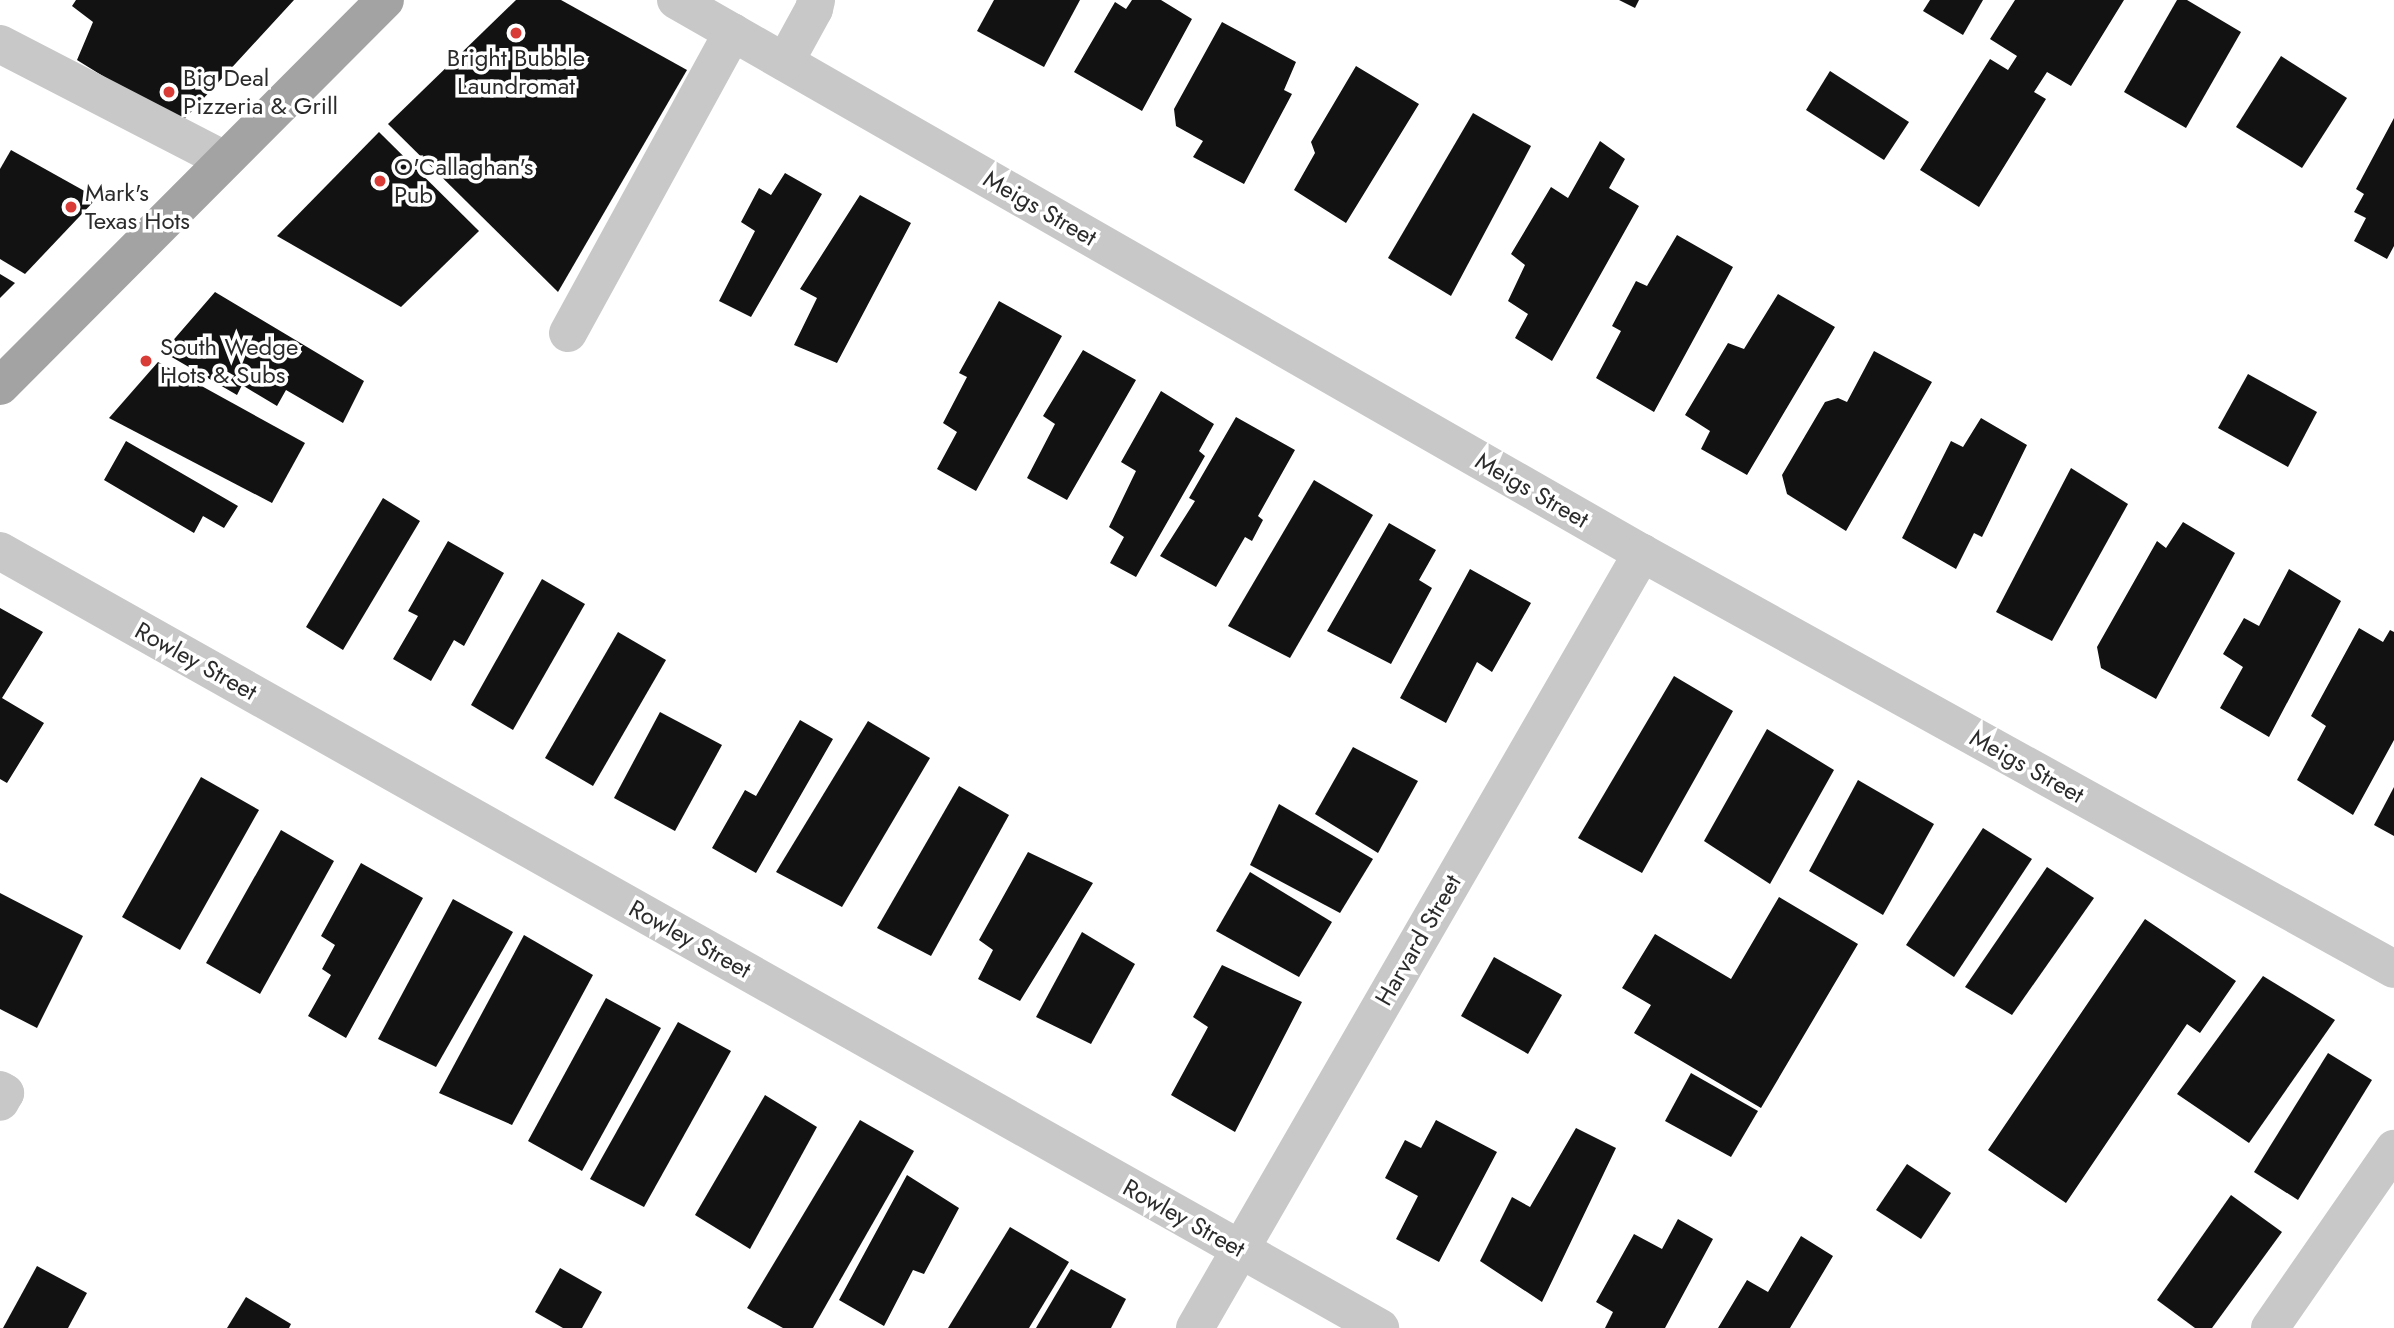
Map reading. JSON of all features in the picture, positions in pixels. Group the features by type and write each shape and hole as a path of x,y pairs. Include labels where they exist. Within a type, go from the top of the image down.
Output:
{"main road":[{"path":"0,386 385,0"}],"street":[{"name":"Meigs Street","path":"676,0 1642,552 2394,969"},
{"path":"785,62 814,9 816,0"},
{"path":"568,333 733,32"},
{"path":"0,44 225,160"},
{"name":"Rowley Street","path":"0,551 1380,1328"},
{"name":"Harvard Street","path":"1195,1328 1642,552"},
{"path":"0,1090 5,1093 0,1102"},
{"path":"2270,1328 2394,1150"}],"building":[{"name":"Big Deal Pizzeria & Grill","path":"76,0 294,0 180,124 77,60 93,22 72,6"},
{"path":"516,0 561,0 687,70 558,292 388,124"},
{"path":"994,0 1080,0 1044,67 977,31"},
{"path":"1132,0 1161,0 1192,19 1142,111 1074,72 1115,2 1126,9"},
{"path":"1619,0 1639,0 1635,8"},
{"path":"1930,0 1983,0 1963,35 1923,11"},
{"path":"2015,0 2124,0 2071,86 2047,72 2034,92 2046,99 1979,207 1920,170 1990,59 2008,70 2017,56 1990,39"},
{"path":"2177,0 2187,0 2241,32 2186,128 2124,92"},
{"path":"1222,22 1296,62 1284,90 1292,94 1244,184 1193,157 1203,141 1176,126 1174,109"},
{"path":"2281,56 2347,98 2302,168 2236,127"},
{"path":"1356,66 1419,104 1346,223 1294,190 1315,153 1311,142"},
{"path":"1830,71 1909,122 1884,160 1806,110"},
{"path":"1473,113 1531,146 1451,296 1388,258"},
{"path":"2394,118 2394,246 2387,259 2354,241 2366,218 2354,212 2364,194 2356,189"},
{"name":"O'Callaghan's Pub","path":"379,132 479,231 401,307 277,236"},
{"path":"1600,141 1625,159 1609,188 1639,206 1552,361 1515,338 1528,314 1508,301 1525,265 1511,254 1551,187 1568,198"},
{"path":"11,150 97,198 25,274 0,259 0,169"},
{"path":"785,173 822,194 751,317 719,301 755,231 741,222 759,188 771,195"},
{"path":"860,195 911,223 837,363 794,345 817,298 800,289"},
{"path":"1677,235 1733,267 1654,412 1596,378 1621,331 1612,326 1636,281 1647,286"},
{"path":"0,274 15,283 0,298"},
{"path":"215,292 364,381 343,423 286,390 277,406 242,385 237,395 163,352"},
{"path":"1778,294 1835,327 1747,475 1701,449 1710,431 1685,415 1728,343 1744,349"},
{"path":"999,301 1062,336 976,491 937,469 957,432 943,423 967,377 959,373"},
{"path":"1083,350 1136,380 1067,500 1027,478 1055,424 1043,416"},
{"path":"1874,351 1932,382 1846,531 1787,494 1782,475 1825,402 1838,398 1847,402"},
{"path":"158,362 305,443 272,503 109,418"},
{"path":"2248,374 2317,412 2288,467 2218,428"},
{"path":"1161,391 1214,424 1199,451 1205,456 1136,577 1110,563 1124,537 1109,527 1136,471 1121,462"},
{"path":"1236,417 1295,450 1258,516 1263,520 1252,541 1245,537 1216,587 1160,556 1195,501 1189,498"},
{"path":"1981,418 2027,445 1982,537 1974,533 1956,569 1902,538 1951,441 1963,447"},
{"path":"126,441 238,506 224,528 203,516 194,533 104,480"},
{"path":"2071,468 2128,504 2052,641 1996,612"},
{"path":"1314,480 1373,515 1290,658 1228,626"},
{"path":"383,498 420,521 343,650 306,627"},
{"path":"2183,522 2235,553 2156,699 2101,668 2097,647 2157,541 2166,548"},
{"path":"1389,523 1436,550 1419,580 1432,588 1391,664 1327,631"},
{"path":"448,541 504,573 464,646 454,640 431,681 393,659 418,616 408,611"},
{"path":"1470,569 1531,603 1492,672 1477,662 1446,723 1400,698"},
{"path":"2289,569 2341,601 2269,737 2220,708 2243,667 2223,654 2244,618 2259,626"},
{"path":"542,579 585,604 513,730 471,705"},
{"path":"0,608 43,632 2,698 44,723 7,783 0,779"},
{"path":"2359,628 2383,642 2390,630 2394,632 2394,740 2353,815 2297,780 2326,726 2311,716"},
{"path":"618,632 666,660 593,786 545,758"},
{"path":"1674,676 1733,711 1642,873 1578,838"},
{"path":"660,712 722,745 675,831 614,798"},
{"path":"800,720 833,739 756,873 712,848 745,790 756,796"},
{"path":"868,721 930,758 842,907 776,872"},
{"path":"1767,729 1834,770 1770,884 1704,841"},
{"path":"1353,747 1418,781 1378,853 1315,814"},
{"path":"201,777 259,810 180,950 122,917"},
{"path":"1858,780 1934,824 1883,915 1809,871"},
{"path":"959,786 1009,815 931,956 877,928"},
{"path":"2394,787 2394,836 2374,825"},
{"path":"1279,804 1373,859 1340,913 1250,865"},
{"path":"1983,828 2032,859 1954,977 1906,945"},
{"path":"281,830 334,861 260,994 206,963"},
{"path":"1028,852 1093,883 1020,1001 978,979 993,950 979,940"},
{"path":"361,863 423,898 346,1038 308,1016 331,975 322,969 335,945 321,936"},
{"path":"2047,867 2094,898 2012,1015 1965,987"},
{"path":"1250,872 1332,922 1299,977 1216,931"},
{"path":"0,893 83,936 37,1028 0,1009"},
{"path":"1779,897 1858,944 1761,1108 1634,1033 1651,1005 1622,988 1655,934 1731,979"},
{"path":"453,899 513,932 436,1067 378,1039"},
{"path":"2145,919 2236,981 2200,1033 2187,1024 2066,1203 1988,1150"},
{"path":"1082,932 1135,964 1091,1044 1036,1017"},
{"path":"524,935 593,975 512,1125 439,1093"},
{"path":"1494,957 1562,995 1528,1054 1461,1016"},
{"path":"1222,965 1302,1002 1235,1132 1171,1095 1208,1027 1193,1017"},
{"path":"2263,976 2335,1020 2249,1143 2177,1094"},
{"path":"606,998 661,1028 582,1171 528,1141"},
{"path":"678,1022 731,1051 644,1207 590,1179"},
{"path":"2328,1053 2372,1080 2298,1200 2254,1172"},
{"path":"1691,1073 1758,1111 1731,1157 1665,1121"},
{"path":"765,1095 817,1127 750,1249 695,1215"},
{"path":"860,1120 914,1151 813,1328 783,1328 747,1308"},
{"path":"1436,1120 1497,1152 1439,1262 1396,1239 1418,1196 1385,1178 1405,1140 1421,1148"},
{"path":"1576,1128 1616,1148 1542,1302 1480,1261 1512,1197 1530,1207"},
{"path":"1907,1164 1951,1193 1921,1239 1876,1210"},
{"path":"907,1175 959,1208 924,1274 913,1270 884,1326 839,1300"},
{"path":"2231,1195 2282,1232 2212,1328 2195,1328 2157,1300"},
{"path":"1678,1219 1713,1239 1665,1328 1605,1328 1613,1312 1596,1302 1634,1234 1662,1249"},
{"path":"1010,1227 1069,1262 1029,1328 948,1328"},
{"path":"1801,1236 1833,1256 1790,1328 1718,1328 1747,1280 1768,1292"},
{"path":"37,1266 87,1293 68,1328 3,1328"},
{"path":"560,1268 602,1292 582,1328 563,1328 535,1312"},
{"path":"1071,1269 1126,1299 1111,1328 1036,1328"},
{"path":"246,1297 291,1324 289,1328 227,1328"}],"place":[{"name":"Bright Bubble Laundromat","path":"516,33"},
{"name":"Big Deal Pizzeria & Grill","path":"169,92"},
{"name":"O'Callaghan's Pub","path":"380,181"},
{"name":"Mark's Texas Hots","path":"71,207"},
{"name":"South Wedge Hots & Subs","path":"146,361"}]}
